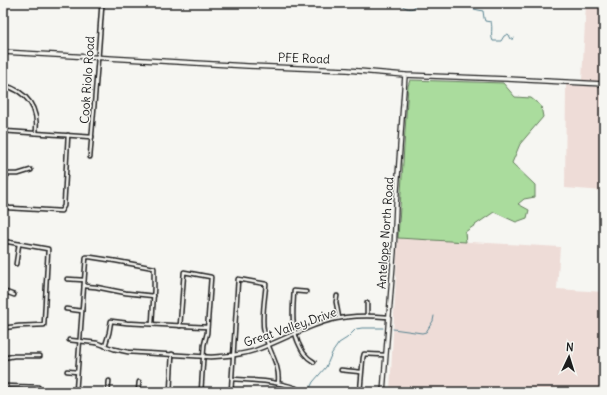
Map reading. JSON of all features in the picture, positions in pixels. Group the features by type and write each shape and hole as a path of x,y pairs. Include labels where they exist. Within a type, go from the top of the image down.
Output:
{"main road":[{"name":"PFE Road","path":"3,52 347,70 405,75 604,84"},
{"name":"Antelope North Road","path":"383,392 394,251 405,75"}],"street":[{"name":"Cook Riolo Road","path":"90,157 102,3"},
{"path":"3,86 18,91 32,105 36,115 36,133"},
{"path":"3,131 92,137"},
{"path":"31,170 18,174 4,174 3,203 9,208 61,211 64,206 68,135"},
{"path":"3,242 48,249 44,325 3,328"},
{"path":"16,264 20,244"},
{"path":"76,392 86,257 116,260 154,268 152,324"},
{"path":"180,326 184,272 211,276 201,392"},
{"path":"67,278 84,280"},
{"path":"231,392 238,279 266,284 263,326 268,345 278,370 278,383"},
{"path":"84,286 154,296"},
{"path":"3,291 14,296"},
{"path":"306,292 294,292 292,318 294,334 304,354 314,362"},
{"path":"337,296 336,302 339,318"},
{"path":"367,303 367,315"},
{"path":"66,309 82,310"},
{"name":"Great Valley Drive","path":"69,340 97,343 128,352 204,356 233,355 248,352 319,324 339,318 367,315 388,317"},
{"path":"105,346 110,333 112,321 207,327"},
{"path":"170,392 172,354"},
{"path":"360,392 364,354 385,355"},
{"path":"3,358 14,356 40,356"},
{"path":"341,370 361,372"},
{"path":"67,371 77,372"},
{"path":"232,379 278,383 296,388"},
{"path":"108,392 109,381"},
{"path":"138,392 139,382"},
{"path":"3,386 38,387"}],"shaded area":[{"path":"586,3 604,3 604,82 582,81"},
{"path":"566,85 604,87 604,191 565,188"},
{"path":"398,238 560,247 557,289 604,292 604,392 390,392"}],"green space":[{"path":"410,80 503,83 515,97 531,98 541,106 543,117 520,144 512,163 535,185 535,197 524,199 518,204 529,210 527,218 516,222 494,212 465,232 466,242 398,238 408,86"}],"waterway":[{"path":"399,3 409,9 415,7 412,3"},
{"path":"471,3 474,9 483,11 485,21 491,22 493,41 501,41 504,36 508,34 511,39 514,38"},
{"path":"393,329 422,333 426,332 433,321 434,316"},
{"path":"308,392 313,382 326,367 332,353 339,343 347,338 356,329 383,328"}]}
